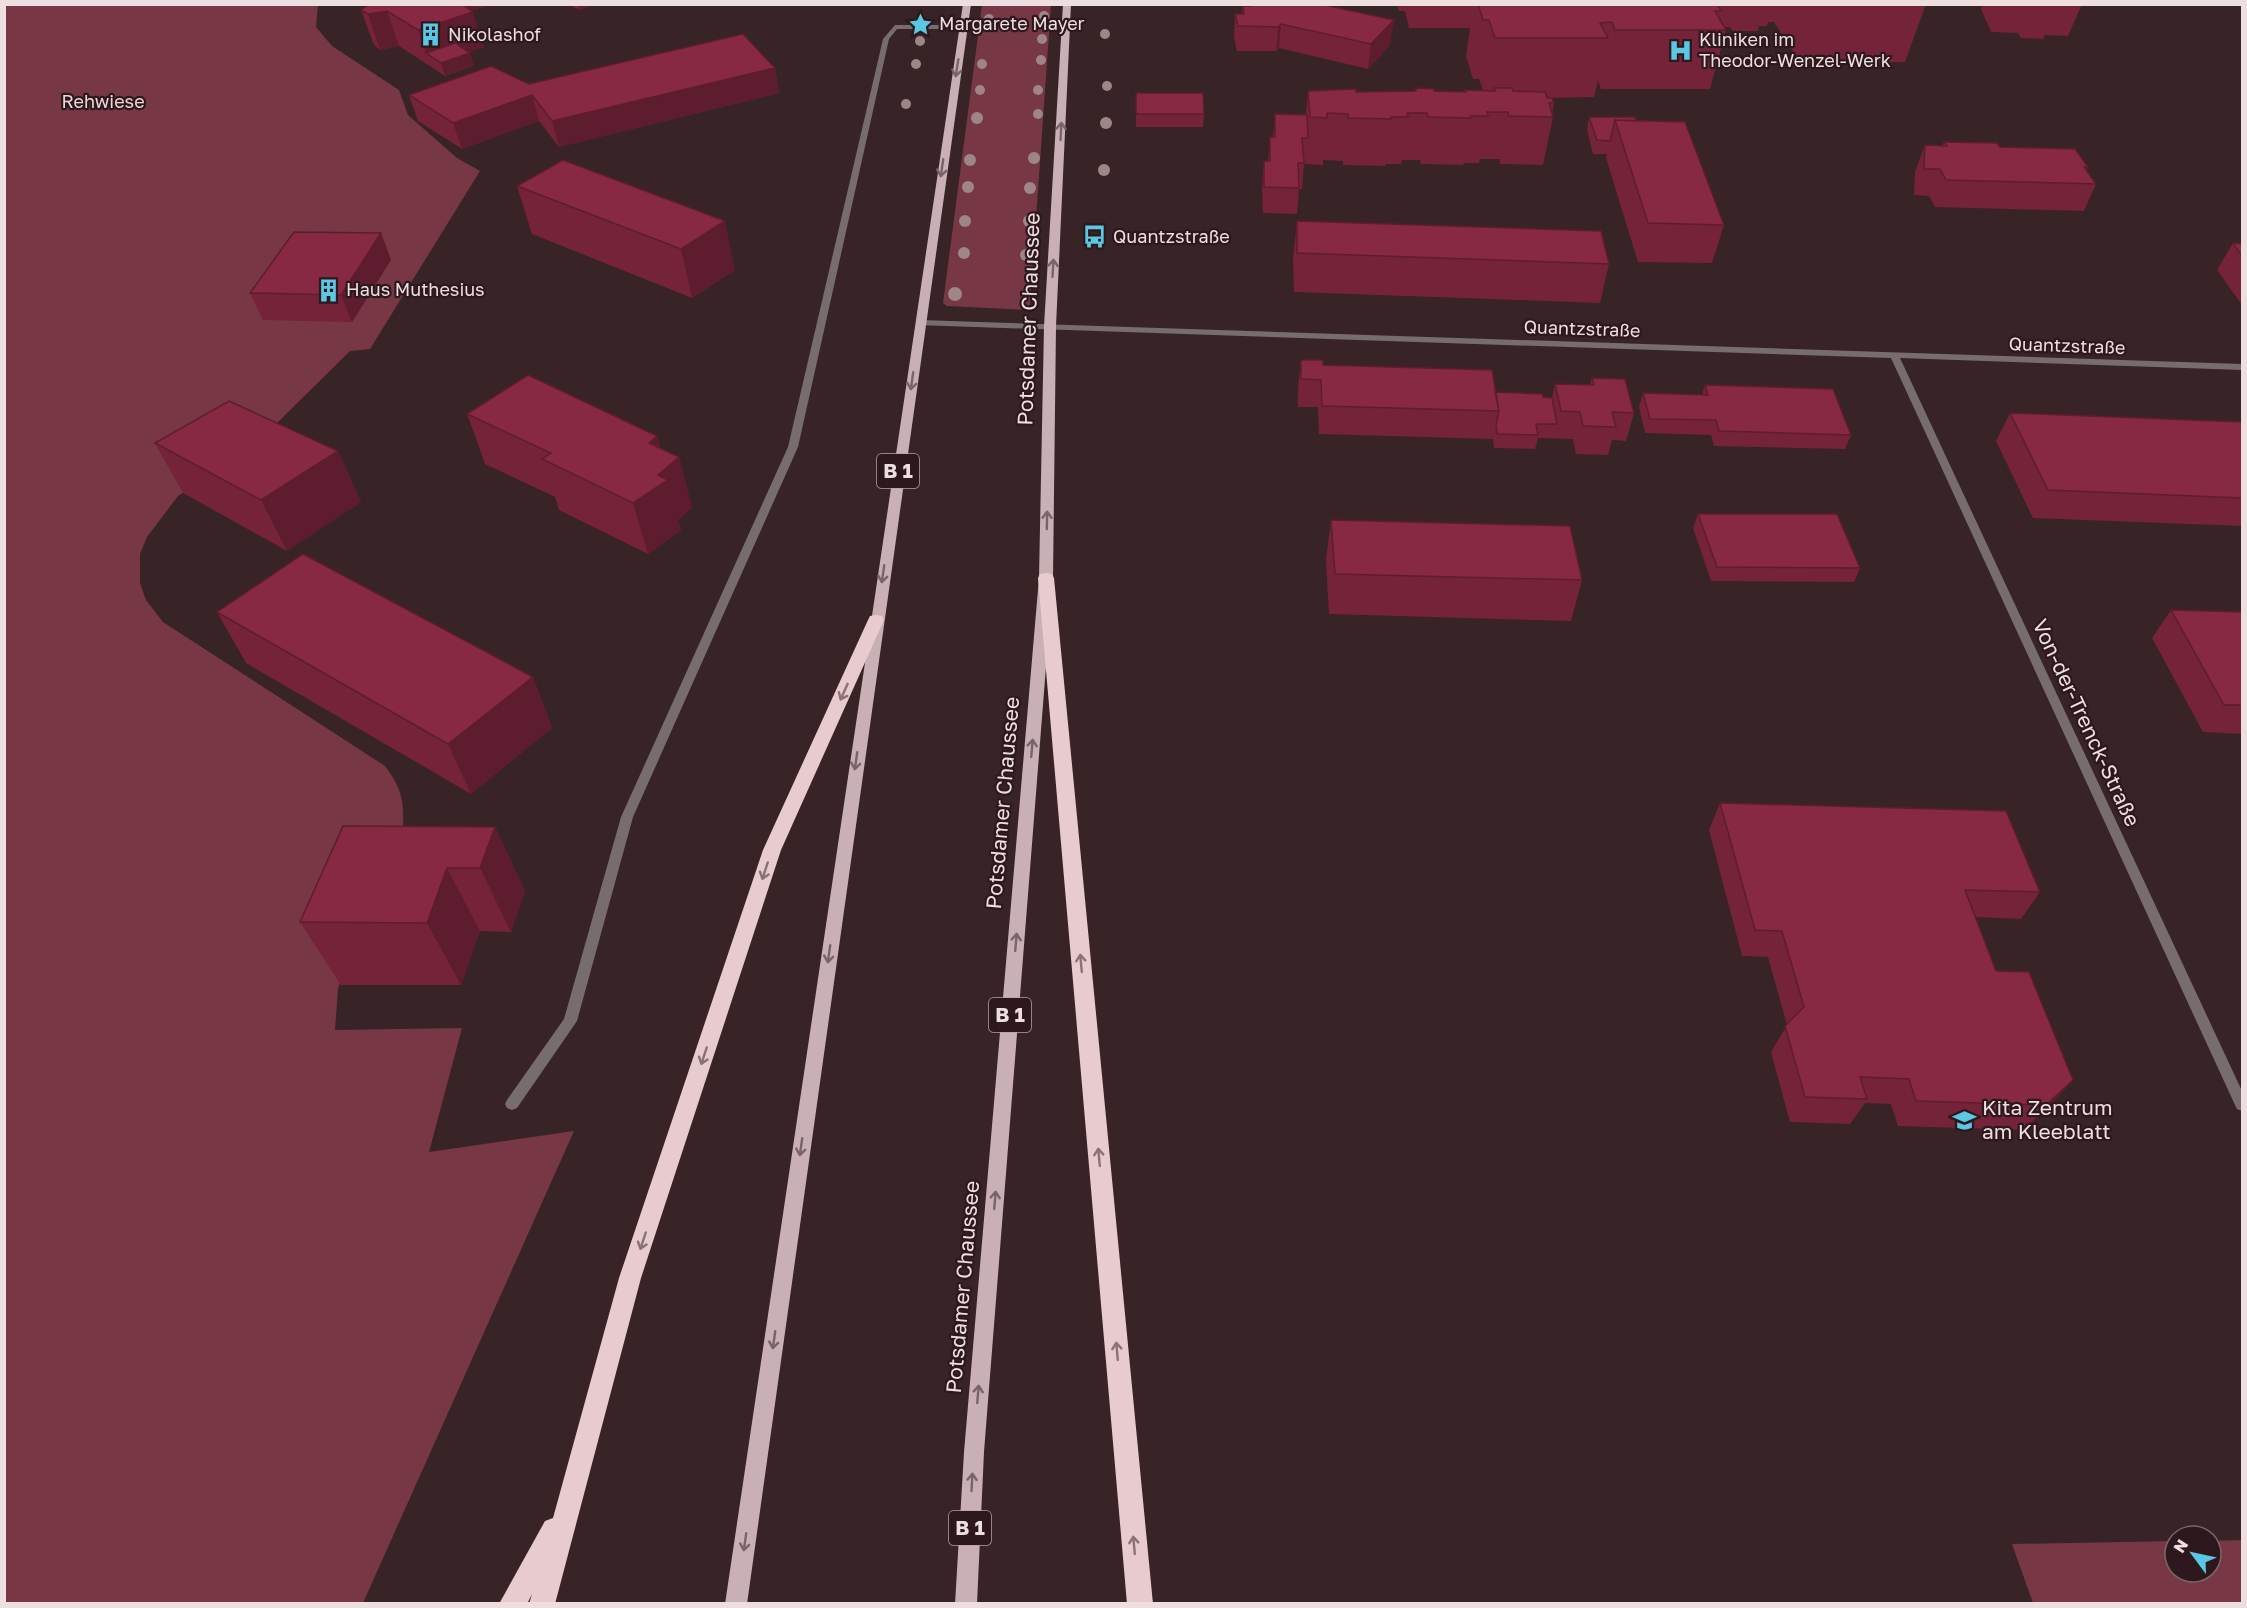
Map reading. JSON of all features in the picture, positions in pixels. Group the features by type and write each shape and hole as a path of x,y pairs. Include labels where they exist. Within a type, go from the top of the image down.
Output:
{"highway":[{"path":"1046,578 1140,1604"},
{"path":"542,1604 630,1278 772,850 876,620"},
{"path":"512,1604 567,1508"}],"main road":[{"name":"B 1","path":"736,1604 876,620 967,4"},
{"name":"Potsdamer Chaussee","path":"966,1604 974,1452 1046,578 1050,326 1067,4"}],"street":[{"path":"512,1104 570,1022 627,818 793,447 886,39 895,27 964,27"},
{"name":"Quantzstraße","path":"920,323 2242,368"},
{"name":"Von-der-Trenck-Straße","path":"1895,357 2242,1105"}],"green space":[{"name":"Rehwiese","path":"5,5 318,5 316,27 332,46 399,90 408,115 457,158 480,171 370,349 350,351 272,428 254,450 178,496 147,537 140,554 140,583 146,600 163,622 385,766 398,788 403,810 403,828 338,988 335,1030 462,1028 429,1152 574,1131 363,1603 5,1604"},
{"path":"982,5 1051,5 1030,305 1026,310 947,306 943,303"},
{"path":"2242,1540 2242,1604 2033,1603 2012,1544 2163,1541 2163,1584 2223,1584 2223,1541"}],"building":[{"path":"370,4 461,4 473,12 418,30 387,11 368,14 361,10"},
{"path":"1251,4 1320,4 1394,20 1371,44 1281,24 1278,27 1238,26 1235,14 1244,14 1243,6 1251,6"},
{"path":"1478,4 1717,4 1721,11 1715,11 1726,30 1615,30 1612,22 1600,23 1608,38 1495,38 1489,20 1483,20"},
{"path":"743,34 775,68 552,121 532,95 453,123 409,95 491,66 529,84"},
{"path":"455,43 470,53 441,63 426,53"},
{"path":"1416,88 1466,92 1465,90 1495,91 1494,88 1512,88 1513,91 1545,92 1547,98 1552,98 1554,103 1549,103 1553,117 1509,116 1508,112 1487,112 1488,116 1471,116 1471,118 1428,117 1427,113 1407,113 1408,117 1391,117 1391,119 1348,118 1348,114 1327,113 1327,118 1310,117 1308,91 1356,89 1356,92 1416,91"},
{"path":"1136,93 1203,93 1204,114 1136,114"},
{"path":"1275,114 1307,115 1308,138 1302,138 1304,163 1298,163 1299,188 1264,187 1264,161 1270,161 1270,137 1275,137"},
{"path":"1589,117 1635,117 1636,121 1615,120 1610,141 1597,140"},
{"path":"1615,120 1685,122 1724,225 1648,223"},
{"path":"1944,142 1997,143 2000,147 2075,149 2088,167 2084,167 2096,184 1946,180 1940,169 1924,169 1925,145 1947,146"},
{"path":"563,160 725,221 681,249 517,186"},
{"path":"1297,221 1601,231 1609,264 1297,253"},
{"path":"294,232 381,233 341,295 250,293"},
{"path":"2233,243 2242,244 2242,256"},
{"path":"1301,360 1323,360 1323,365 1492,370 1499,411 1322,406 1321,380 1301,379"},
{"path":"528,375 657,436 649,443 679,457 658,475 668,480 633,503 542,459 551,453 467,414"},
{"path":"1592,378 1625,379 1634,413 1612,412 1616,427 1583,426 1580,412 1561,411 1555,384 1594,385"},
{"path":"1705,385 1833,389 1851,435 1719,431 1716,420 1650,419 1643,393 1708,395"},
{"path":"1495,392 1542,394 1543,397 1552,398 1557,424 1536,424 1538,435 1497,434 1499,411"},
{"path":"229,401 338,451 261,500 155,443"},
{"path":"2010,413 2242,422 2242,498 2048,490"},
{"path":"1698,514 1837,514 1860,568 1717,567"},
{"path":"1331,520 1570,526 1582,580 1335,574"},
{"path":"303,554 533,677 448,744 217,612"},
{"path":"2171,610 2242,612 2242,705 2224,705"},
{"path":"1720,803 2006,811 2040,892 1965,890 1996,971 2029,972 2073,1080 2046,1105 1916,1101 1909,1079 1860,1077 1867,1099 1805,1097 1785,1026 1804,1007 1782,931 1755,930"},
{"path":"343,826 495,827 480,868 447,868 427,923 300,922"}],"place":[{"name":"Margarete Mayer","path":"921,24"},
{"name":"Nikolashof","path":"430,35"},
{"name":"Kliniken im Theodor-Wenzel-Werk","path":"1681,50"},
{"name":"Quantzstraße","path":"1095,237"},
{"name":"Haus Muthesius","path":"328,290"},
{"name":"Kita Zentrum am Kleeblatt","path":"1964,1120"}]}
